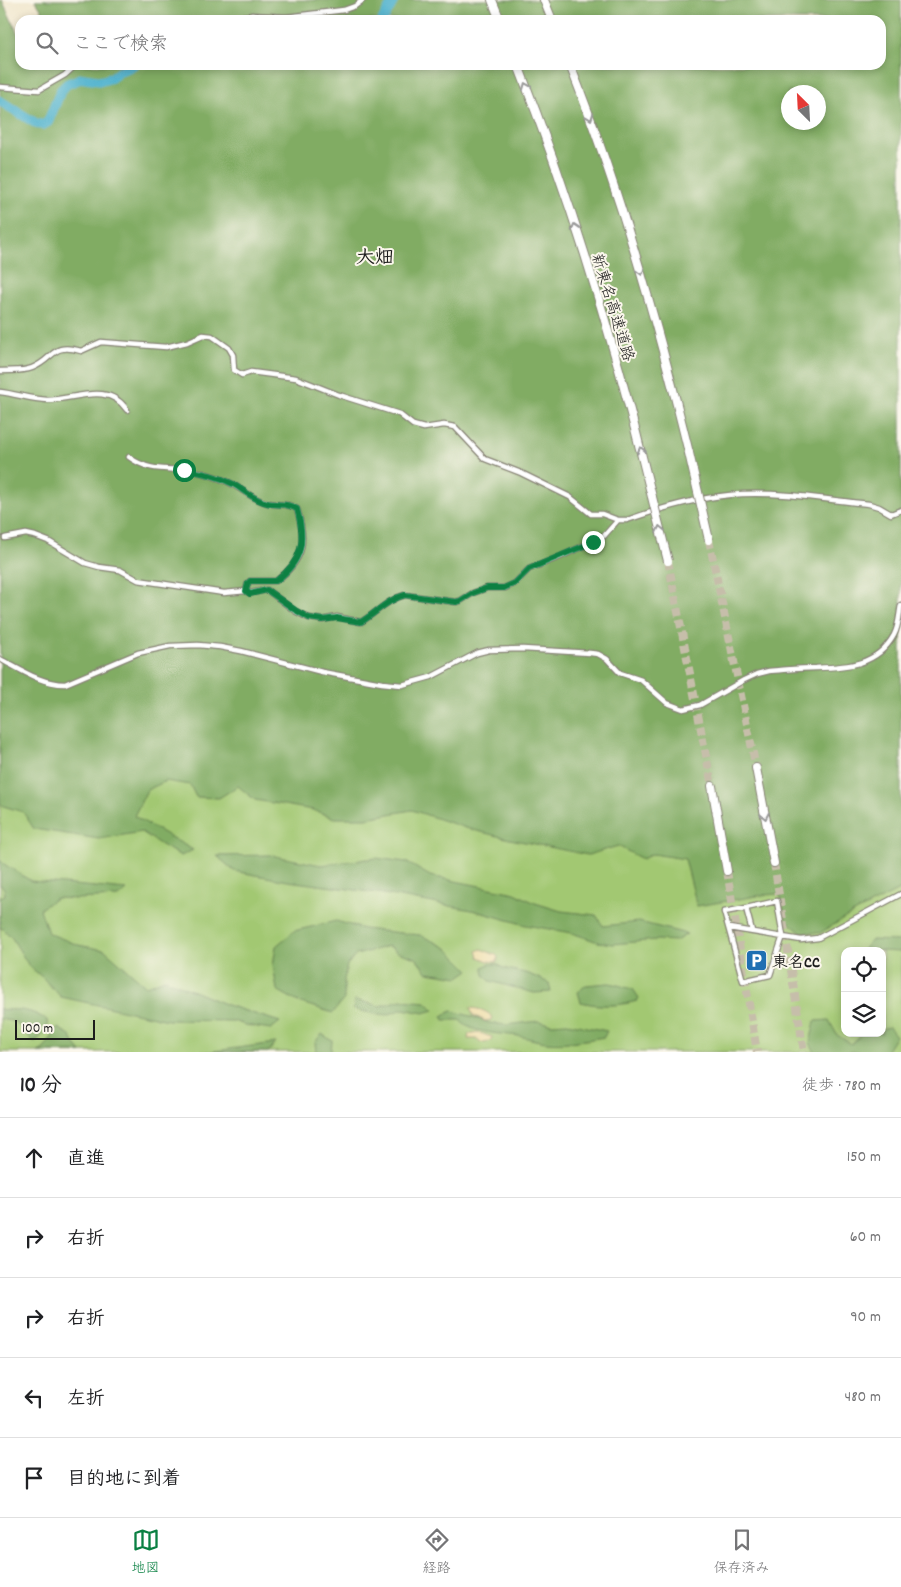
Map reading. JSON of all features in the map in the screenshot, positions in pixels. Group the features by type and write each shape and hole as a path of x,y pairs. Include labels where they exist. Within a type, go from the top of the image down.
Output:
{"highway":[{"path":"492,0 498,15"},
{"path":"544,0 550,15"},
{"name":"新東名高速道路","path":"520,70 591,275 625,390 668,561"},
{"path":"572,70 591,118 656,323 709,540"},
{"path":"756,768 774,863"},
{"path":"712,786 727,871"}],"street":[{"path":"303,15 344,10 355,6 363,0"},
{"path":"0,87 40,90 70,70"},
{"path":"0,371 30,369 60,348 70,348 81,352 101,342 166,347 182,344 203,335 212,336 229,348 233,355 234,370 242,375 251,372 296,378 339,395 393,411 413,425 424,428 444,425 455,427 485,459 521,473 570,497 591,514 602,514 618,520 626,520 682,502 743,494 783,495 869,504 880,507 891,514 901,510"},
{"path":"0,392 49,400 90,394 103,395 120,401 127,410"},
{"path":"129,457 138,464 148,467 197,472 212,476 235,486 256,499 269,504 286,503 297,509 302,540 298,559 291,569 276,581 250,581 246,591"},
{"path":"5,538 26,534 35,536 48,541 85,563 120,570 138,580 224,593 246,591 250,594 267,590 309,618 322,620 337,618 361,622 398,597 405,595 456,602 487,588 504,588 515,583 529,569 560,557 604,536 618,520"},
{"path":"0,659 36,678 55,684 65,684 138,653 170,646 198,645 241,650 322,672 402,685 431,677 472,655 489,650 523,649 590,652 607,659 620,672 641,680 667,703 683,709 700,705 757,674 769,671 843,667 868,660 881,651 893,638 899,620 901,605"},
{"path":"729,928 801,940 818,938 901,894"},
{"path":"777,901 783,936 770,974 743,981 724,912 777,901"},
{"path":"746,908 752,931"}],"green space":[{"path":"0,0 2,0 15,27 15,70 886,70 886,15 45,15 35,0 901,0 901,889 820,933 800,932 786,920 780,894 697,906 685,859 653,854 642,859 618,846 588,855 469,829 412,810 366,818 334,818 313,810 255,800 238,786 219,798 196,797 190,785 166,781 147,790 134,816 193,850 181,856 142,832 99,839 34,829 23,812 0,805"},
{"path":"0,746 901,875 901,1052 0,1052"},
{"path":"270,855 321,865 376,858 406,862 430,876 515,893 535,903 561,911 596,915 603,926 639,922 687,934 676,941 656,940 613,944 598,942 572,933 526,925 472,910 378,893 288,881 234,871 217,856"},
{"path":"0,860 31,881 127,890 119,897 56,898 40,909 48,933 78,945 105,950 146,986 165,979 227,1005 280,1022 271,1029 233,1021 168,1020 61,997 29,966 12,938 2,928 0,929 0,897 5,895 4,888 0,885"},
{"path":"336,921 364,929 420,935 447,948 469,970 459,977 427,972 416,958 397,952 389,946 356,955 347,965 344,980 344,999 333,1013 298,1002 277,990 273,965 276,946 294,931"},
{"path":"871,940 901,941 901,952 886,951 886,947 865,947"},
{"path":"489,964 497,964 503,968 529,974 549,983 551,992 534,993 490,981 484,975 483,967"},
{"path":"609,983 633,989 639,998 637,1001 616,1005 596,1005 581,1002 578,992 586,985"},
{"path":"355,1000 380,1006 401,1000 426,1002 434,1010 424,1013 403,1009 387,1015 371,1013 353,1009"},
{"path":"0,1008 36,1014 47,1020 48,1030 36,1041 32,1041 16,1022 0,1019"},
{"path":"452,1011 489,1023 507,1025 538,1021 552,1024 567,1023 607,1031 604,1037 568,1042 546,1042 470,1028 460,1020 444,1020 442,1016"},
{"path":"829,1020 837,1035 851,1044 859,1037 886,1037 886,1028 889,1027 896,1036 886,1052 815,1052 810,1043 815,1021"},
{"path":"58,1028 70,1035 81,1052 38,1052 44,1049"},
{"path":"322,1034 332,1041 331,1052 316,1052 315,1042"},
{"path":"276,1043 268,1052 206,1052"}],"sand":[{"path":"481,949 496,955 498,957 497,962 479,957 477,951"},
{"path":"470,1008 488,1013 492,1017 491,1020 485,1021 473,1015"},
{"path":"477,1032 492,1037 492,1040 484,1043 477,1039 468,1039 469,1034"}],"waterway":[{"path":"386,15 394,0"},
{"path":"0,101 37,124 43,125 48,122 61,90 67,84 82,78 101,81 111,78 123,70"}],"tunnel":[{"path":"709,540 756,768"},
{"path":"668,561 712,786"},
{"path":"774,863 804,1052"},
{"path":"727,871 757,1052"}],"place":[{"name":"東名CC","path":"756,961"}],"district":[{"name":"大畑","path":"375,256"}],"route":[{"path":"184,470 226,481 245,494 269,504 286,503 297,509 300,518 302,540 298,559 291,569 276,581 250,581 246,591 250,594 267,590 282,602 309,618 322,620 337,618 361,622 398,597 405,595 460,601 473,593 487,588 504,588 515,583 529,569 593,542"}]}
